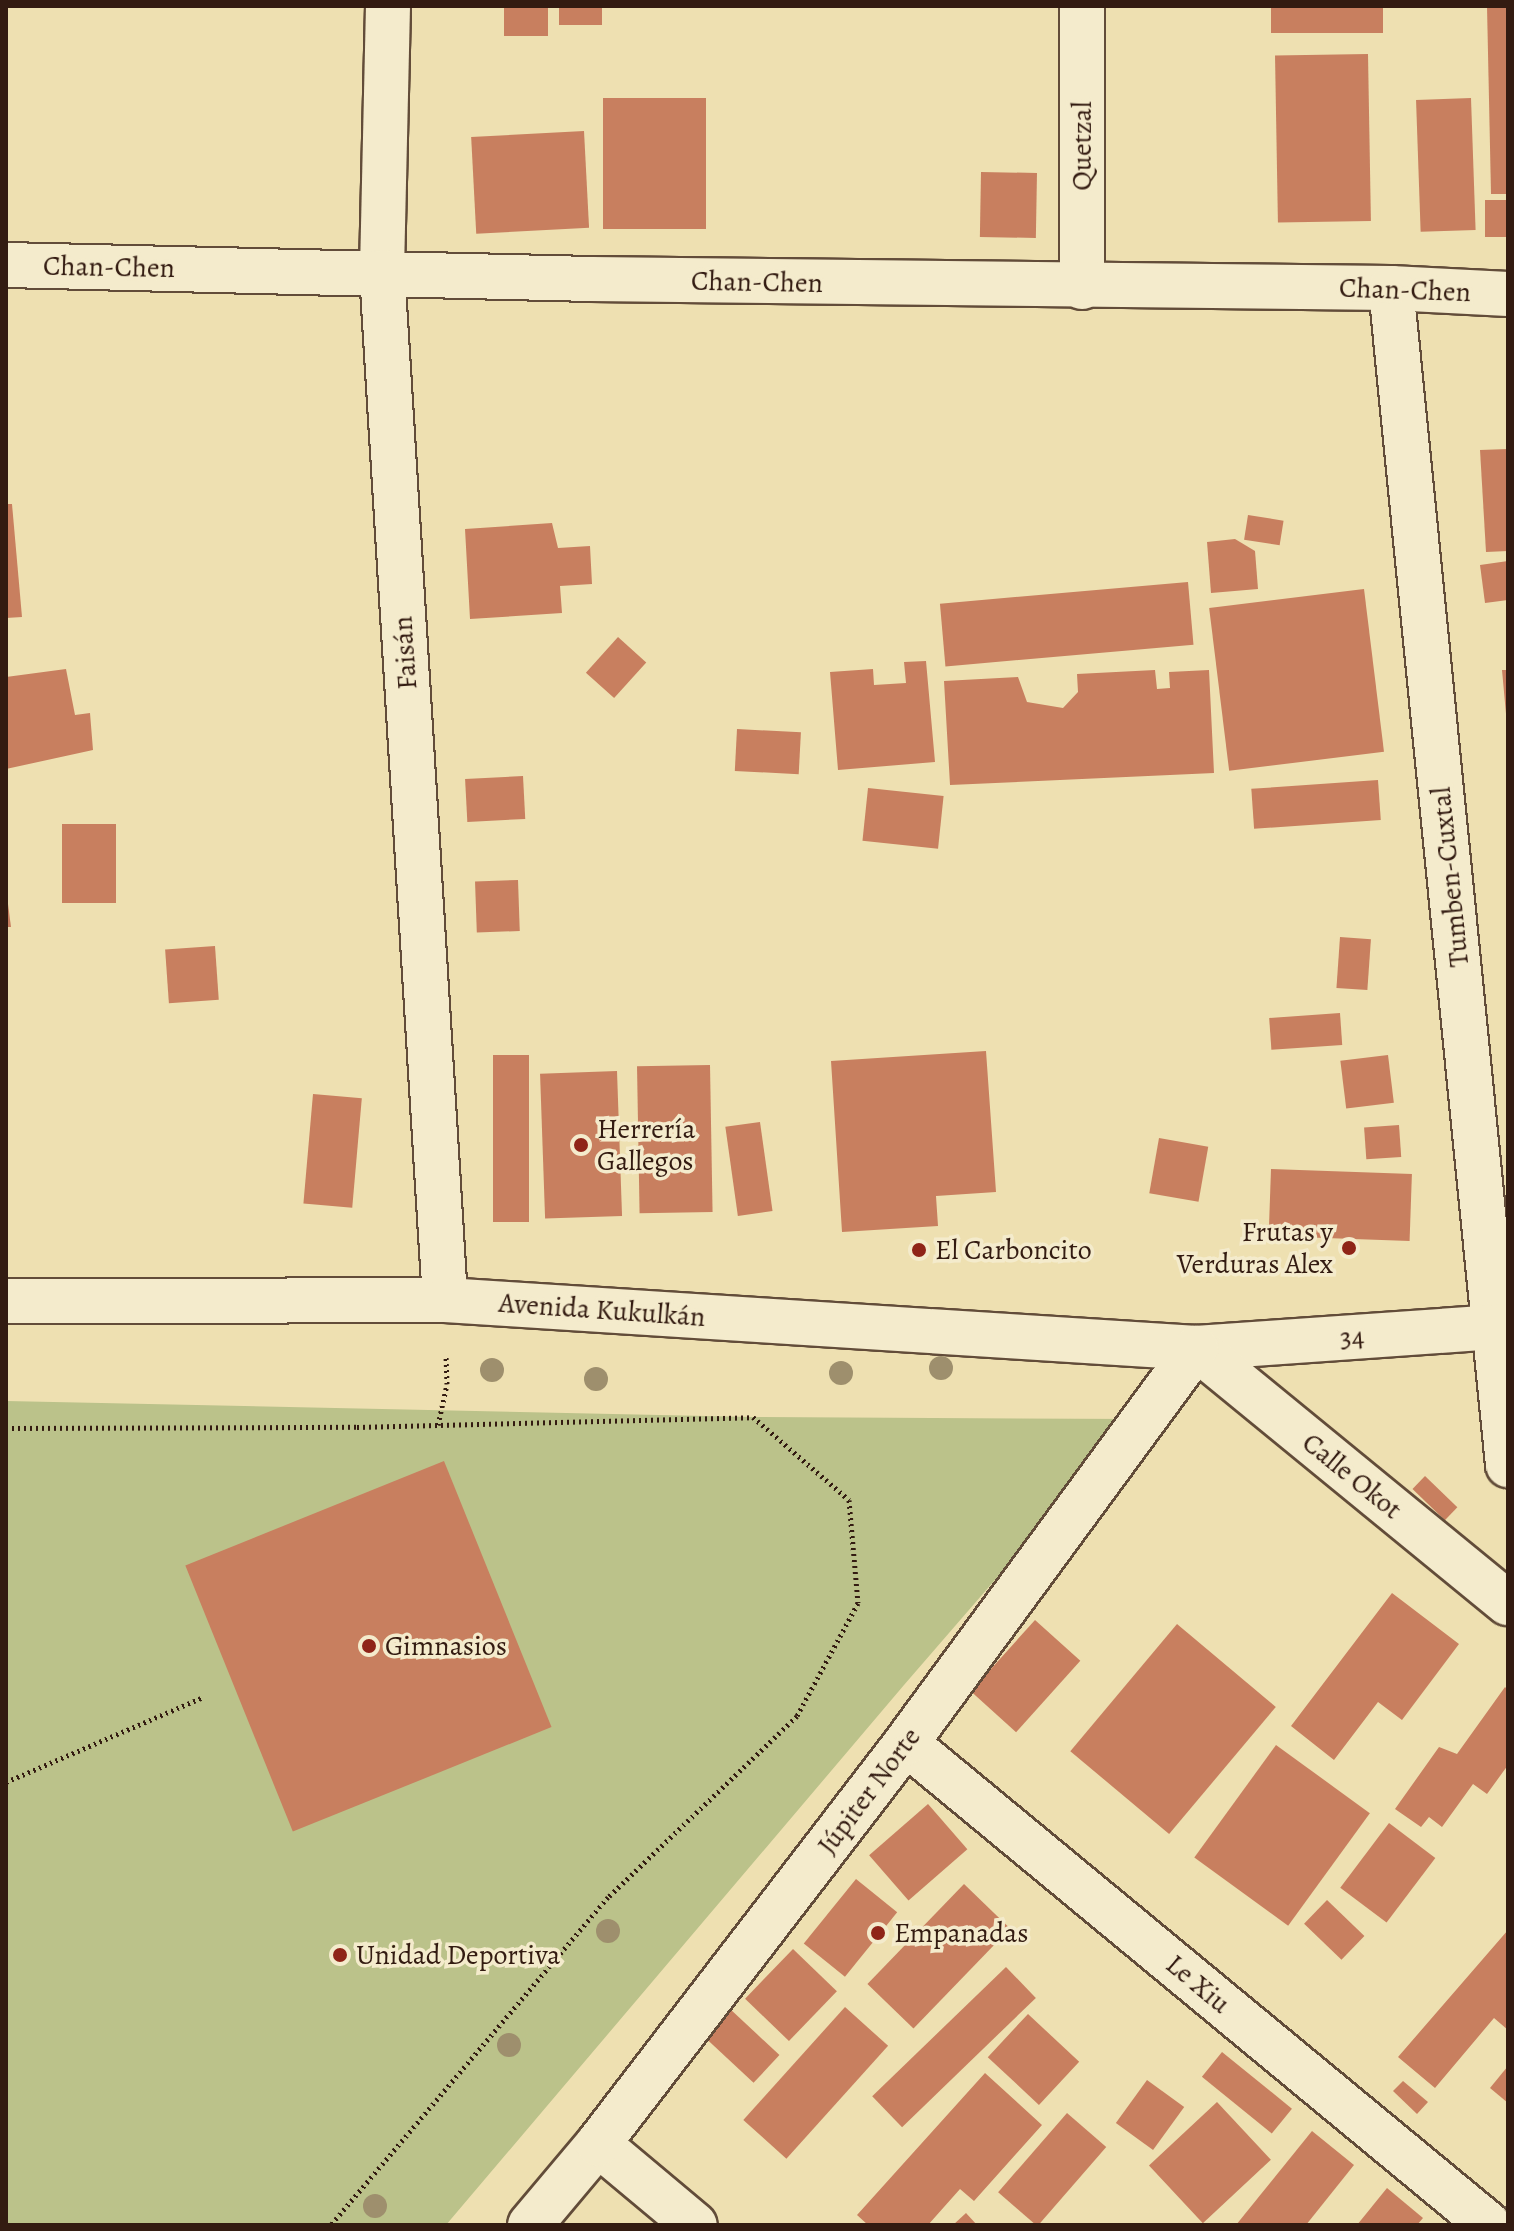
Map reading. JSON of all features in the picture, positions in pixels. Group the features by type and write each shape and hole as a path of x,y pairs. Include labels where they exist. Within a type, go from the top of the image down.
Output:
{"street":[{"name":"Faisán","path":"388,6 382,272 445,1300"},
{"name":"Quetzal","path":"1082,6 1082,287"},
{"name":"Chan-Chen","path":"6,265 1082,287 1391,288 1508,294"},
{"name":"Tumben-Cuxtal","path":"1391,288 1501,1326 1508,1465"},
{"name":"Avenida Kukulkán","path":"6,1301 445,1300 1196,1348"},
{"name":"34","path":"1196,1348 1501,1326"},
{"name":"Calle Okot","path":"1196,1348 1508,1603"},
{"name":"Júpiter Norte","path":"530,2225 598,2144 906,1743 1196,1348"},
{"name":"Le Xiu","path":"906,1743 1489,2225"},
{"path":"598,2144 695,2225"}],"path":[{"path":"438,1425 447,1384 445,1300"},
{"path":"6,1428 438,1425 753,1417 849,1500 858,1603 797,1716 608,1897 331,2225"},
{"path":"6,1782 203,1697"}],"green space":[{"name":"Unidad Deportiva","path":"6,1401 753,1417 1134,1419 446,2225 6,2225"}],"building":[{"path":"504,6 548,6 548,36 504,36"},
{"path":"559,6 602,6 602,25 559,25"},
{"path":"1271,6 1383,6 1383,33 1271,33"},
{"path":"1487,6 1508,6 1508,194 1491,194"},
{"path":"1368,54 1371,221 1278,223 1275,56"},
{"path":"603,98 706,98 706,229 603,229"},
{"path":"1471,98 1476,230 1421,232 1416,100"},
{"path":"584,131 589,228 476,234 471,137"},
{"path":"981,172 1037,173 1036,238 980,237"},
{"path":"1485,200 1508,200 1508,237 1485,237"},
{"path":"1508,449 1508,551 1486,552 1480,450"},
{"path":"6,504 12,504 22,617 6,618"},
{"path":"1248,515 1284,521 1280,545 1244,540"},
{"path":"552,523 558,548 590,546 592,584 560,586 562,613 470,619 465,529"},
{"path":"1235,539 1255,551 1258,589 1211,593 1207,542"},
{"path":"1508,561 1508,600 1485,603 1480,565"},
{"path":"1188,582 1193,645 945,666 940,604"},
{"path":"1364,589 1384,752 1229,771 1209,608"},
{"path":"618,637 646,662 614,698 586,673"},
{"path":"926,661 935,762 838,770 830,672 873,669 874,685 906,683 904,662"},
{"path":"66,669 75,715 90,713 93,750 6,769 6,677"},
{"path":"1155,670 1157,689 1170,688 1169,672 1209,670 1214,773 950,785 944,681 1018,677 1027,702 1063,708 1078,692 1077,674"},
{"path":"1502,670 1508,670 1508,714 1506,714"},
{"path":"737,729 801,732 799,774 735,771"},
{"path":"523,776 525,819 467,822 465,779"},
{"path":"1378,780 1381,820 1254,829 1251,789"},
{"path":"868,788 944,796 938,849 862,841"},
{"path":"62,824 116,824 116,903 62,903"},
{"path":"518,880 520,931 477,932 475,882"},
{"path":"8,904 11,927 6,927"},
{"path":"1340,937 1371,939 1367,990 1336,988"},
{"path":"215,946 219,1000 169,1003 165,949"},
{"path":"1340,1013 1342,1045 1271,1050 1269,1018"},
{"path":"986,1051 996,1192 936,1196 938,1226 842,1232 831,1061"},
{"path":"493,1055 529,1055 529,1222 493,1222"},
{"path":"1388,1055 1394,1103 1346,1108 1340,1061"},
{"path":"710,1065 713,1212 640,1213 637,1066"},
{"name":"Herrería Gallegos","path":"617,1071 622,1216 545,1219 540,1074"},
{"path":"313,1094 362,1098 352,1208 303,1204"},
{"path":"760,1122 773,1211 738,1216 725,1127"},
{"path":"1399,1125 1401,1157 1366,1159 1364,1127"},
{"path":"1159,1138 1208,1147 1199,1202 1149,1193"},
{"path":"1271,1169 1412,1174 1410,1241 1269,1236"},
{"name":"Gimnasios","path":"444,1461 552,1727 293,1832 185,1566"},
{"path":"1425,1476 1457,1507 1445,1520 1412,1489"},
{"path":"1392,1593 1459,1644 1402,1720 1378,1702 1334,1760 1291,1726"},
{"path":"1035,1620 1080,1661 1016,1732 971,1691"},
{"path":"1177,1624 1276,1707 1169,1834 1070,1751"},
{"path":"1505,1687 1508,1690 1508,1765 1487,1794 1473,1784 1442,1827 1429,1817 1421,1827 1395,1809 1439,1747 1457,1754"},
{"path":"1276,1745 1370,1813 1288,1926 1194,1857"},
{"path":"928,1804 967,1849 908,1900 869,1855"},
{"path":"1389,1823 1435,1858 1387,1923 1340,1888"},
{"path":"856,1879 897,1912 845,1977 804,1944"},
{"path":"964,1884 1010,1928 913,2028 867,1984"},
{"path":"1327,1900 1364,1936 1341,1960 1304,1924"},
{"path":"1508,1930 1508,2030 1494,2018 1435,2088 1398,2057"},
{"path":"793,1949 837,1991 789,2041 745,1999"},
{"path":"1006,1967 1036,1998 902,2127 872,2096"},
{"path":"845,2007 888,2046 786,2159 743,2120"},
{"path":"729,2008 779,2055 754,2083 703,2036"},
{"path":"1028,2014 1079,2062 1039,2105 988,2057"},
{"path":"1222,2052 1292,2109 1272,2134 1202,2077"},
{"path":"1508,2066 1508,2103 1490,2088"},
{"path":"985,2073 1042,2125 974,2201 960,2189 928,2225 868,2225 857,2215"},
{"path":"1147,2080 1184,2107 1153,2150 1116,2123"},
{"path":"1403,2081 1428,2102 1417,2114 1393,2091"},
{"path":"1217,2102 1271,2160 1203,2223 1149,2165"},
{"path":"1067,2113 1106,2147 1039,2225 998,2192"},
{"path":"1312,2131 1354,2165 1306,2225 1236,2225"},
{"path":"1387,2188 1423,2218 1417,2225 1357,2225"},
{"path":"966,2213 977,2225 953,2225"}],"place":[{"name":"Herrería Gallegos","path":"581,1145"},
{"name":"Frutas y Verduras Alex","path":"1349,1248"},
{"name":"El Carboncito","path":"919,1250"},
{"name":"Gimnasios","path":"369,1646"},
{"name":"Empanadas","path":"878,1933"},
{"name":"Unidad Deportiva","path":"340,1955"}]}
